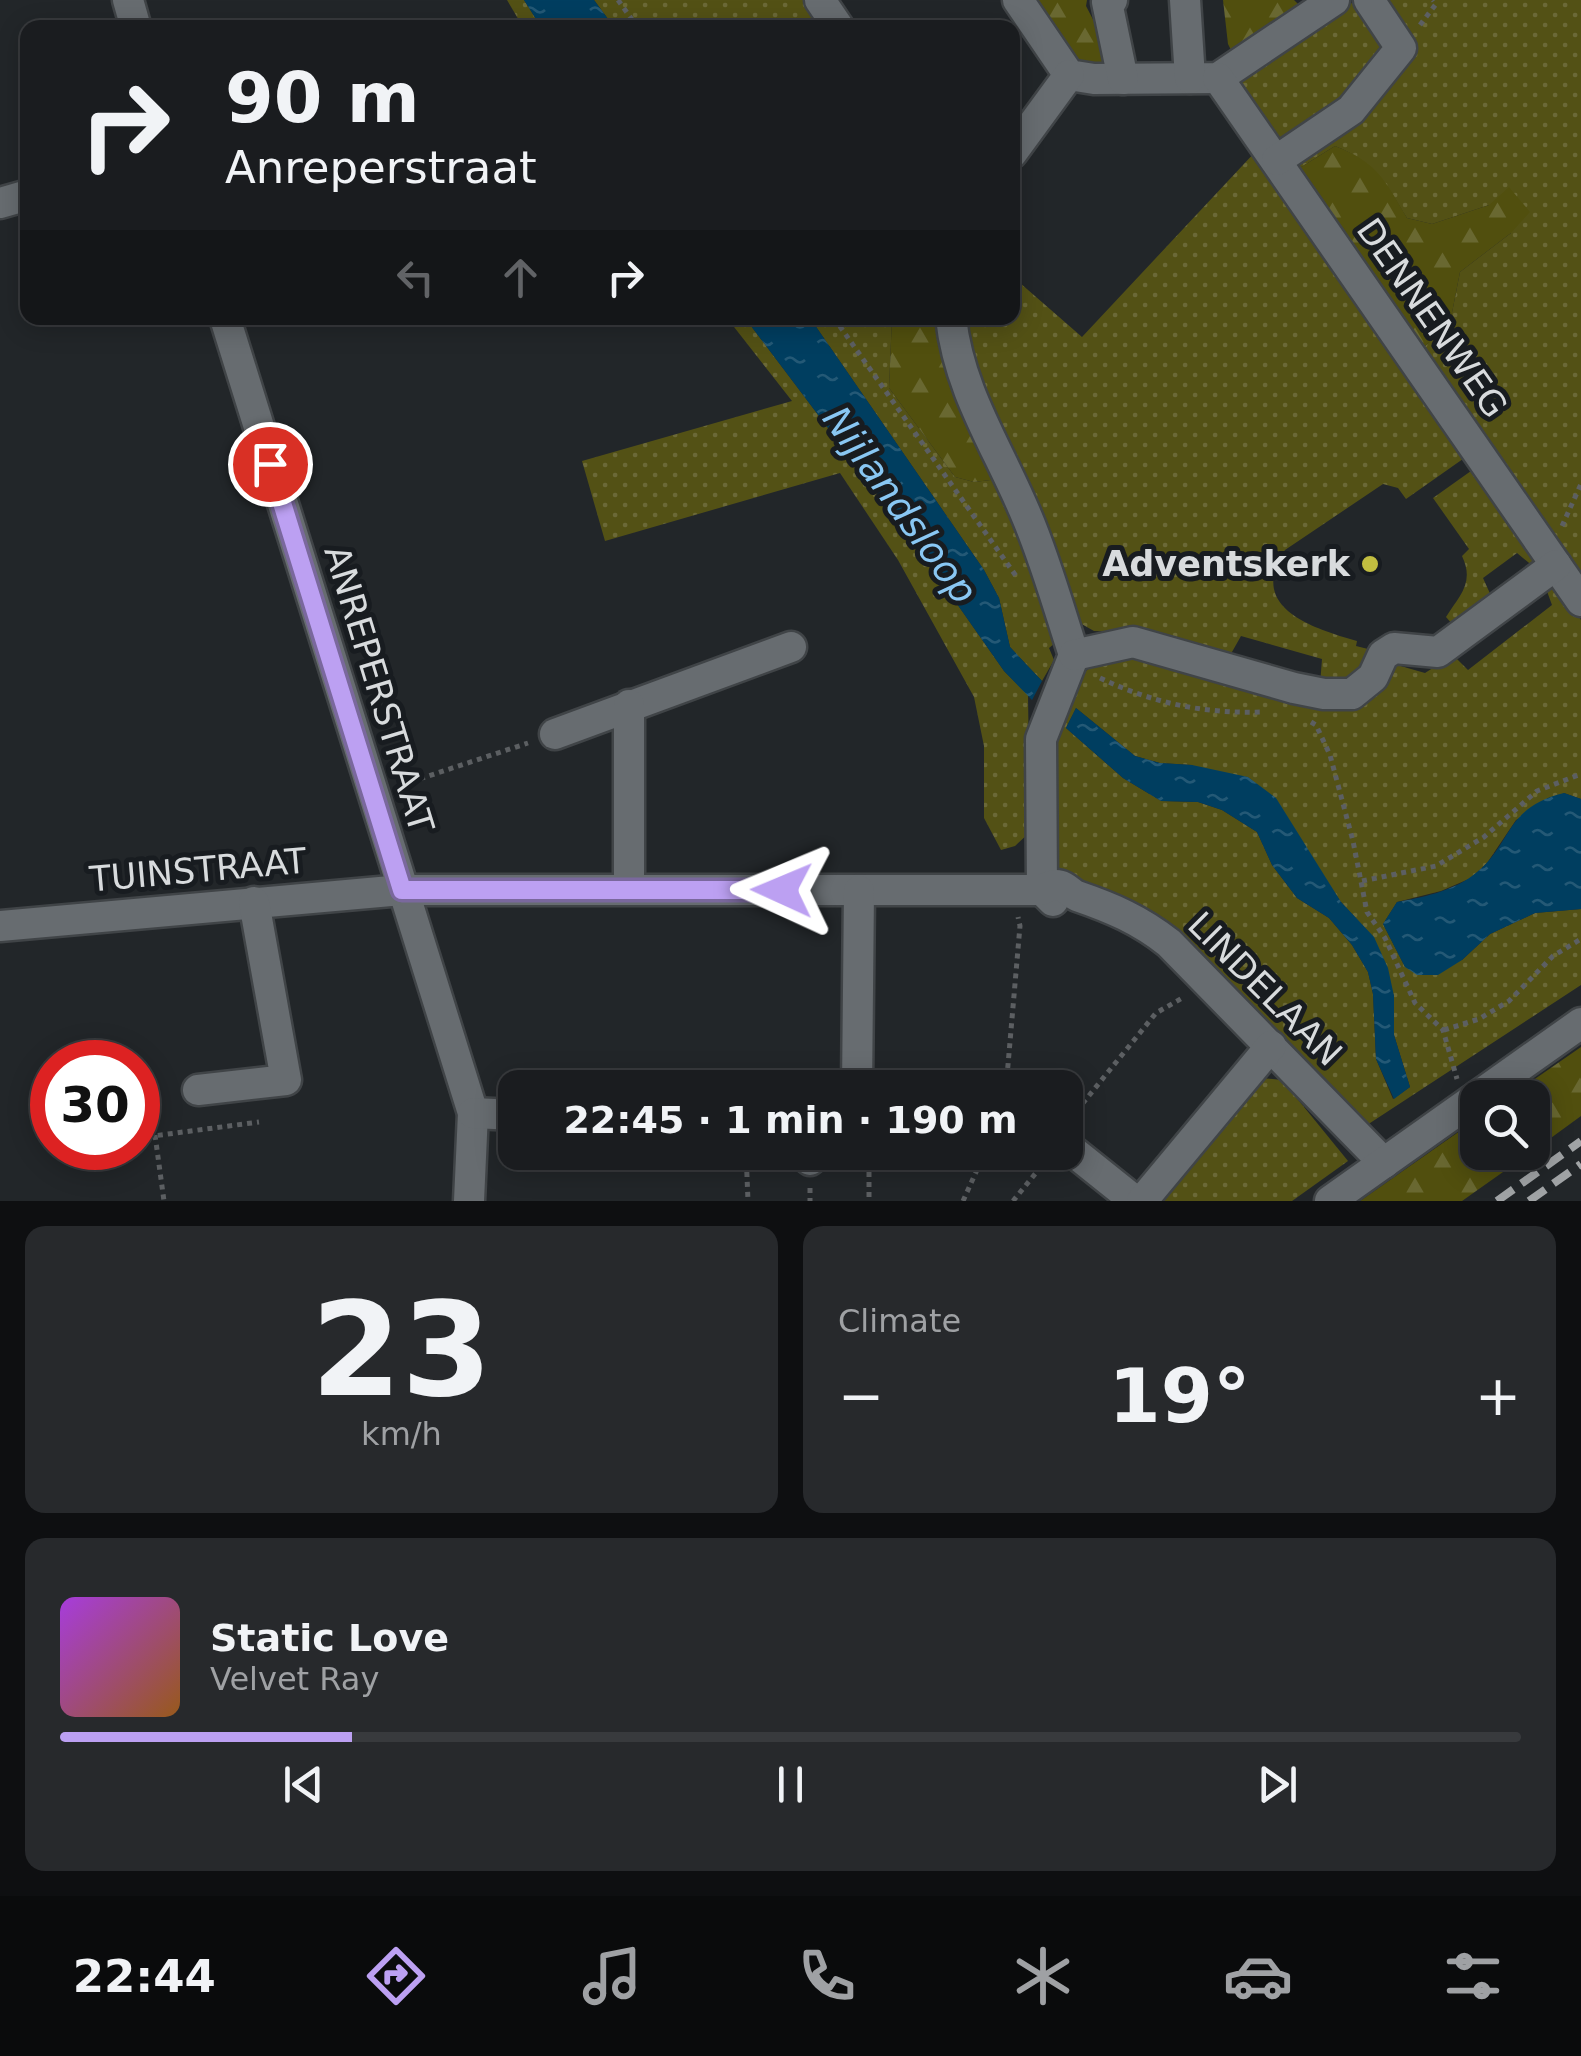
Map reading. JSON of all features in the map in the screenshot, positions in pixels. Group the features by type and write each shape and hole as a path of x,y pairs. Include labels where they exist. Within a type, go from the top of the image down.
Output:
{"street":[{"path":"1018,0 1068,75"},
{"path":"1112,0 1107,2 1123,79"},
{"path":"1184,0 1204,78"},
{"path":"1068,75 1204,78 1334,0"},
{"path":"1277,160 1351,110 1401,48 1369,0"},
{"path":"1020,142 1068,75"},
{"name":"DENNENWEG","path":"1204,78 1277,160 1581,602"},
{"name":"ANREPERSTRAAT","path":"227,325 473,1113 469,1201"},
{"path":"951,325 954,352 973,407 1027,516 1073,658 1041,739 1029,890"},
{"path":"1073,658 1133,642 1294,688 1352,694 1373,676 1383,655 1394,648 1438,652 1553,560"},
{"path":"555,734 790,647"},
{"path":"628,888 629,706"},
{"name":"LINDELAAN","path":"402,890 1029,890 1064,902 1074,895 1119,910 1169,943 1384,1163"},
{"name":"TUINSTRAAT","path":"0,926 402,890"},
{"path":"858,1070 860,890"},
{"path":"198,1090 286,1080 254,902"},
{"path":"1330,1201 1581,1022"},
{"path":"1083,1159 1138,1201 1270,1046"},
{"path":"473,1113 498,1114"}],"path":[{"path":"839,325 1022,588"},
{"path":"1553,560 1581,484"},
{"path":"1073,658 1102,679 1157,702 1192,710 1271,711"},
{"path":"1303,718 1316,726 1330,756 1368,912 1392,951 1409,993 1443,1030 1454,1071"},
{"path":"372,794 555,734"},
{"path":"1362,882 1436,866 1484,837 1537,791 1580,776"},
{"path":"1008,1070 1020,926 1029,890"},
{"path":"1443,1030 1479,1019 1509,1001 1553,956 1581,939"},
{"path":"1083,1103 1156,1013 1196,990"},
{"path":"160,1135 259,1122"},
{"path":"160,1170 164,1201"},
{"path":"747,1170 748,1201"},
{"path":"868,1170 869,1201"},
{"path":"962,1201 976,1170"},
{"path":"1012,1201 1037,1170"}],"shaded area":[{"path":"507,0 524,0 537,20 519,20"},
{"path":"594,0 809,0 823,20 609,20"},
{"path":"1356,0 1581,0 1581,578 1424,347 1450,323 1460,272 1511,233 1489,205 1432,224 1407,218 1378,174 1335,146 1298,169 1237,84"},
{"path":"1257,150 1470,454 1406,499 1398,488 1383,484 1285,550 1275,570 1274,587 1279,601 1290,612 1368,649 1372,658 1363,677 1320,685 1322,659 1241,636 1228,659 1138,633 1094,631 1078,622 990,416 965,325 1020,325 1020,283 1082,337"},
{"path":"732,325 750,325 908,534 1004,671 1028,695 1030,832 1015,846 1001,850 984,818 984,746 974,697 898,560 840,473 605,541 582,461 792,401"},
{"path":"815,325 892,325 889,388 955,477 974,482 999,479 1020,530 1055,643 1049,648 1054,660 1042,681 1010,647 999,598 984,570"},
{"path":"1478,466 1543,560 1534,567 1517,553 1483,578 1492,598 1453,625 1446,617 1464,589 1467,574 1462,556 1469,549 1433,498"},
{"path":"1553,577 1581,620 1581,799 1564,793 1516,820 1487,863 1471,878 1441,891 1397,902 1383,924 1405,967 1462,960 1490,934 1535,913 1581,909 1581,985 1367,1125 1180,937 1067,882 1053,865 1053,736 1078,678 1093,665 1126,650 1330,708 1397,665 1425,673 1453,655 1468,670 1552,605 1544,583","holes":["1076,708 1135,756 1160,763 1192,765 1318,868 1341,902 1374,938 1394,996 1394,1035 1410,1087 1393,1099 1376,1059 1373,994 1368,972 1352,945 1329,918 1297,898 1272,865 1257,832 1222,810 1198,802 1161,801 1123,778 1066,728"]},
{"path":"1262,1078 1282,1080 1348,1161 1292,1201 1161,1201"}],"green space":[{"path":"1036,0 1087,0 1086,6 1113,58 1096,66 1076,58"},
{"path":"1223,0 1294,0 1302,8 1232,52"},
{"path":"1335,146 1361,159 1378,174 1407,218 1432,224 1489,205 1509,187 1530,212 1511,233 1460,272 1450,323 1424,347 1298,169"},
{"path":"892,325 945,325 999,479 974,482 955,477 889,388"},
{"path":"1581,1047 1581,1116 1550,1139 1550,1080 1533,1080"},
{"path":"1460,1131 1460,1170 1506,1170 1462,1201 1360,1201"}],"water":[{"path":"524,0 594,0 609,20 537,20"},
{"name":"Nijlandsloop","path":"750,325 815,325 984,570 999,598 1010,647 1042,681 1032,700 1004,671 908,534"},
{"path":"1076,708 1135,756 1248,777 1276,798 1341,902 1374,937 1388,968 1394,996 1394,1035 1410,1087 1394,1099 1376,1059 1373,994 1368,972 1352,945 1329,918 1297,898 1272,865 1257,832 1222,810 1198,802 1161,801 1123,778 1066,728"},
{"path":"1564,793 1581,799 1581,909 1535,913 1490,934 1462,960 1438,975 1417,975 1405,967 1383,924 1397,902 1436,893 1472,876 1529,808"}],"railway":[{"path":"1497,1201 1581,1141"},
{"path":"1529,1201 1581,1164"}],"place":[{"name":"Adventskerk","path":"1370,564"}],"route":[{"path":"270,464 402,890 782,890"}]}
